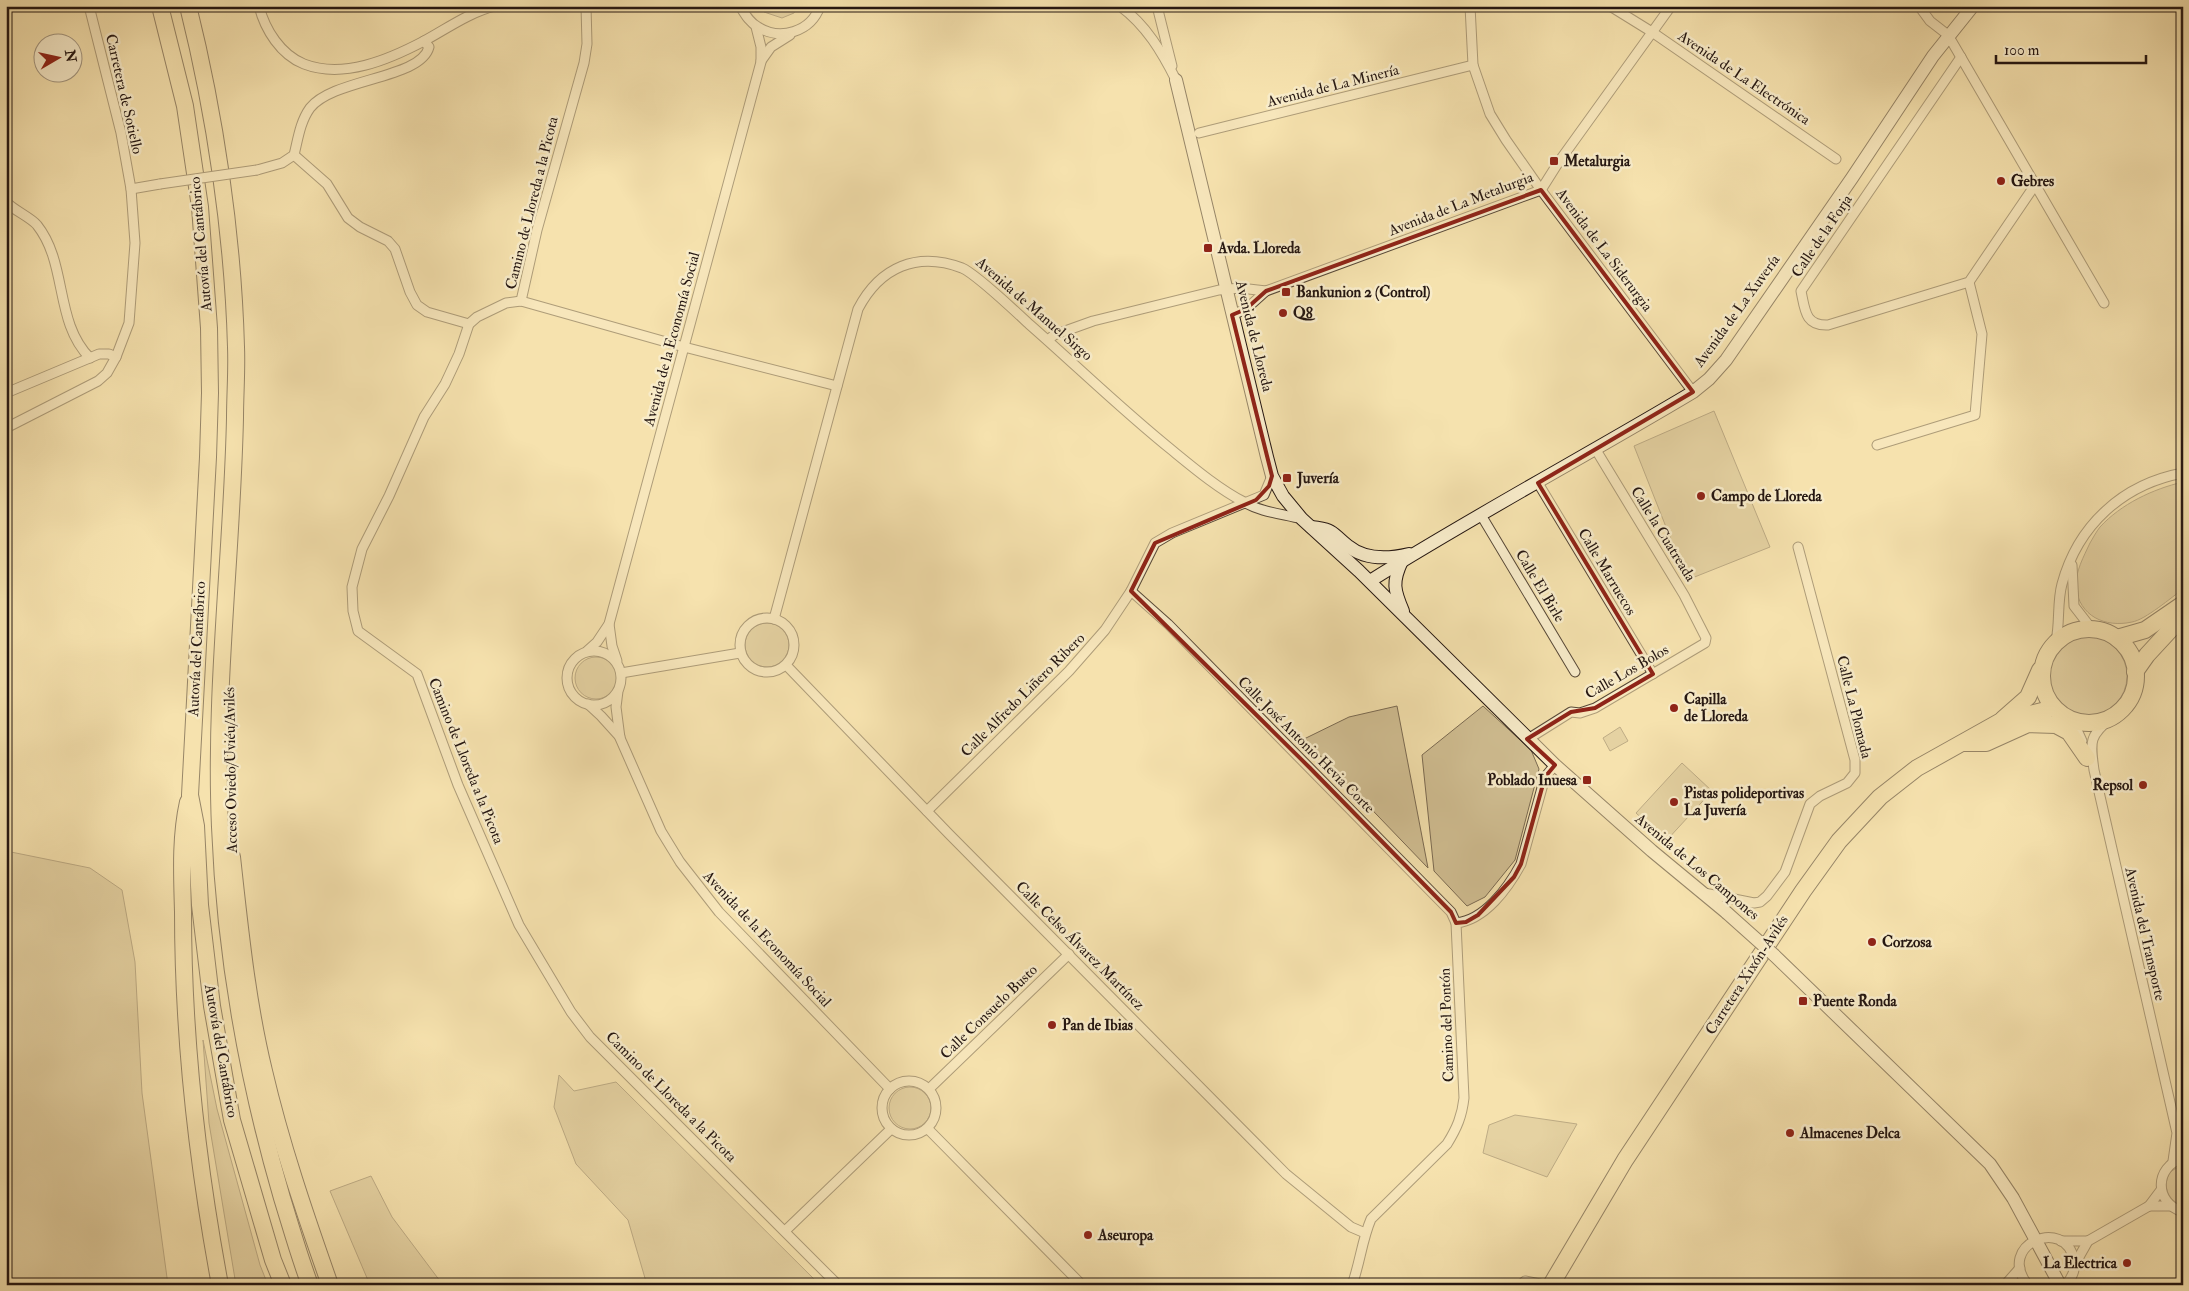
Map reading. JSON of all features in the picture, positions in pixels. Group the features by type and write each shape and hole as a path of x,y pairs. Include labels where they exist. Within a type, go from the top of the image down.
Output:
{"highway":[{"name":"Autovía del Cantábrico","path":"160,6 184,106 199,198 206,268 209,328 210,393 208,456 190,795 196,826 200,904 212,1006 232,1120 273,1260 283,1285"},
{"name":"Autovía del Cantábrico","path":"188,6 205,84 223,199 231,265 236,349 234,459 223,642 219,749 220,826 224,896 240,1018 264,1138 301,1262 310,1285"},
{"name":"Acceso Oviedo/Uviéu/Avilés","path":"236,349 244,394 243,467 229,711 228,753 231,850 242,953 264,1070 295,1186 330,1285"},
{"path":"2117,638 2145,630 2183,604"},
{"path":"2135,672 2147,655 2183,616"},
{"path":"2091,628 2104,631 2117,638 2128,650 2135,672 2134,686 2125,706 2112,717 2100,722 2085,723 2073,721 2054,708 2043,689 2042,667 2056,641 2074,630 2091,628"},
{"name":"Carretera Xixón-Avilés","path":"2001,721 2028,697 2042,667"},
{"name":"Carretera Xixón-Avilés","path":"1551,1285 1625,1160 1803,891 1839,841 1880,798 1917,768 2001,721 2054,708"},
{"path":"1959,743 1986,743 2028,724 2056,725 2068,732 2090,764"},
{"path":"190,795 182,826 183,946 193,1096 206,1207 220,1285"}],"street":[{"name":"Carretera de Sotiello","path":"6,428 57,401 88,388 107,373 116,357 131,315 135,261 131,188 121,133 90,6"},
{"path":"258,6 271,35 284,51 297,61 317,69 340,70 372,63 399,54 467,16 495,6"},
{"name":"Camino de Lloreda a la Picota","path":"586,6 584,63 545,202 521,301 506,303 477,317 470,324 449,376 424,417 362,549 352,587 353,611 358,630 416,674 458,785 519,925 539,962 571,1012 590,1037 838,1285"},
{"path":"740,6 747,18 756,27 780,34 797,31"},
{"path":"1120,6 1146,30 1176,80"},
{"name":"Avenida de Lloreda","path":"1157,6 1272,476 1283,496 1306,523"},
{"name":"Avenida de La Siderurgia","path":"1470,6 1473,66 1490,114 1541,190 1693,392"},
{"name":"Avenida de La Electrónica","path":"1610,6 1652,32 1836,159"},
{"name":"Avenida de La Metalurgia","path":"1266,291 1541,190 1558,163 1671,6"},
{"path":"1919,6 1930,21 1948,35 2104,303"},
{"name":"Avenida de La Xuvería","path":"1370,581 1412,553 1596,450 1693,392 1709,379 1736,346 1948,35 1973,6"},
{"name":"Avenida de la Economía Social","path":"761,62 771,47 809,23 820,8"},
{"name":"Avenida de la Economía Social","path":"587,651 597,642 609,624 761,62 761,47 756,27"},
{"path":"131,188 257,170 282,163 294,155 301,124 310,108 322,96 333,90 402,69 419,60 428,52 429,47 424,41"},
{"name":"Calle de la Forja","path":"1961,57 1801,291 1805,309 1810,320 1817,326 1828,325 1969,282"},
{"name":"Avenida de La Minería","path":"1199,133 1473,66"},
{"path":"294,155 328,184 348,218 360,227 388,241 395,249 410,292 417,305 427,312 470,324"},
{"path":"1877,445 1975,415 1982,334 1969,282 2035,185"},
{"path":"6,202 18,213 36,224 44,238 54,260 66,316 83,350 90,358"},
{"name":"Avenida de Manuel Sirgo","path":"774,619 858,309 865,296 884,276 908,263 935,262 965,269 1048,340 1158,439 1194,468 1245,503 1306,523 1370,581"},
{"path":"1048,340 1054,335 1093,321 1226,289 1266,291"},
{"path":"1232,315 1246,309 1266,291"},
{"path":"521,301 684,347 837,386"},
{"path":"6,393 99,354 109,354 116,357"},
{"name":"Calle la Cuatreada","path":"1596,450 1684,595 1705,634"},
{"path":"2056,641 2062,585 2086,531 2100,514 2120,498 2149,484 2183,473"},
{"path":"1245,503 1264,495 1272,476"},
{"name":"Calle Marruecos","path":"1538,483 1653,674"},
{"name":"Calle Alfredo Liñero Ribero","path":"927,811 1069,671 1105,630 1131,591 1156,543 1172,533 1245,503"},
{"name":"Calle El Birle","path":"1481,515 1575,672"},
{"name":"Avenida de La Xuvería","path":"1306,523 1329,529 1348,547 1371,557 1398,556 1412,553"},
{"name":"Calle La Plomada","path":"1704,893 1754,903 1760,902 1767,896 1785,872 1810,804 1820,796 1846,783 1855,773 1855,760 1798,547"},
{"path":"2072,560 2074,606 2091,628"},
{"path":"1402,561 1396,572 1394,591 1406,618"},
{"name":"Avenida de Los Campones","path":"1370,581 1555,765 1652,852 1704,893 1774,955 1990,1164 2013,1198 2060,1285"},
{"name":"Calle José Antonio Hevia Corte","path":"1131,591 1168,624 1451,912 1456,923"},
{"path":"766,618 774,619 788,628 795,643 791,659 778,671 760,672 751,668 744,661 740,653 741,636 751,623 766,618"},
{"name":"Avenida de la Economía Social","path":"609,624 612,646 618,664"},
{"name":"Calle Los Bolos","path":"1528,739 1572,712 1580,713 1595,708 1653,674 1705,643 1705,634"},
{"path":"587,651 601,651 608,654 618,664 621,673 621,683 618,691 604,703 588,704 578,699 571,692 567,674 575,658 587,651"},
{"path":"621,673 740,653"},
{"name":"Calle Celso Álvarez Martínez","path":"786,665 927,811 1286,1174 1351,1227 1365,1234"},
{"name":"Avenida de la Economía Social","path":"618,691 616,707 620,738"},
{"name":"Avenida de la Economía Social","path":"588,704 602,716 620,738 661,831 698,888 890,1089"},
{"path":"2090,764 2092,738 2100,726 2112,717"},
{"path":"2073,721 2090,764"},
{"name":"Avenida del Transporte","path":"2090,764 2177,1133"},
{"path":"1456,923 1466,922 1478,915 1500,895 1514,877 1521,864 1545,777 1555,765"},
{"name":"Camino del Pontón","path":"1352,1285 1359,1266 1365,1234 1371,1219 1447,1144 1456,1130 1462,1114 1464,1080 1456,923"},
{"name":"Calle Consuelo Busto","path":"929,1089 1069,954"},
{"path":"914,1081 929,1089 936,1105 933,1122 928,1129 921,1133 905,1135 891,1128 883,1114 882,1105 890,1089 897,1084 914,1081"},
{"path":"785,1231 891,1128"},
{"path":"928,1129 1082,1285"},
{"path":"2177,1133 2183,1143"},
{"path":"2174,1161 2177,1133"},
{"path":"2183,1158 2174,1161 2162,1174 2161,1190 2164,1199 2170,1206 2183,1212"},
{"path":"2005,1285 2020,1268 2023,1251 2035,1240 2053,1238 2061,1241 2088,1241 2149,1206 2161,1190"},
{"path":"2149,1206 2170,1206"},
{"path":"2061,1241 2073,1255 2075,1264"},
{"path":"2065,1285 2073,1274 2075,1264 2088,1241"},
{"path":"2020,1268 2028,1285"},
{"path":"1521,1285 1525,1281 1540,1284"}],"highlighted area":[{"path":"1541,190 1693,392 1538,483 1653,674 1595,708 1571,712 1527,739 1555,765 1545,777 1521,864 1514,877 1478,915 1466,922 1456,923 1451,912 1310,768 1131,591 1155,543 1256,500 1269,486 1272,476 1232,315 1246,309 1266,291"}],"shaded area":[{"path":"759,6 799,6 794,13 782,18 764,12"},
{"name":"Campo de Lloreda","path":"1714,411 1770,547 1687,580 1634,446"},
{"path":"2183,482 2183,589 2151,613 2132,622 2112,623 2095,618 2082,606 2078,597 2076,581 2078,570 2097,531 2108,519 2138,498"},
{"path":"763,623 771,623 783,629 789,645 783,661 771,667 763,667 751,661 745,649 745,641 751,629"},
{"path":"2087,636 2102,639 2115,648 2124,661 2127,676 2124,691 2115,704 2102,713 2087,716 2072,713 2059,704 2050,691 2047,676 2050,661 2059,648 2072,639"},
{"path":"600,657 608,660 614,666 617,678 614,690 608,696 592,699 584,696 578,690 575,674 578,666 584,660"},
{"path":"1397,706 1428,868 1304,739 1349,717"},
{"path":"1483,706 1531,750 1539,769 1515,860 1485,897 1467,906 1434,871 1422,755"},
{"path":"1620,727 1628,741 1610,751 1603,738"},
{"name":"Pistas polideportivas La Juvería","path":"1682,763 1712,791 1666,841 1636,813"},
{"path":"6,851 90,868 122,890 135,962 142,1093 168,1285 6,1285"},
{"path":"203,1040 217,1109 260,1265 268,1285 236,1285 209,1123"},
{"path":"559,1075 574,1091 616,1082 820,1285 647,1285 628,1220 576,1164 554,1107"},
{"path":"914,1087 922,1090 928,1096 931,1108 928,1120 922,1126 906,1129 898,1126 892,1120 889,1104 892,1096 898,1090"},
{"path":"1515,1115 1577,1124 1547,1177 1483,1153 1489,1125"},
{"path":"2183,1164 2183,1206 2173,1200 2167,1192 2166,1182 2170,1172"},
{"path":"371,1176 392,1217 443,1285 370,1285 330,1191"}],"place":[{"name":"Metalurgia","path":"1554,161"},
{"name":"Gebres","path":"2001,181"},
{"name":"Avda. Lloreda","path":"1208,248"},
{"name":"Bankunion 2 (Control)","path":"1286,292"},
{"name":"Q8","path":"1283,313"},
{"name":"Juvería","path":"1287,478"},
{"name":"Campo de Lloreda","path":"1701,496"},
{"name":"Capilla de Lloreda","path":"1674,708"},
{"name":"Poblado Inuesa","path":"1587,780"},
{"name":"Repsol","path":"2143,785"},
{"name":"Pistas polideportivas La Juvería","path":"1674,802"},
{"name":"Corzosa","path":"1872,942"},
{"name":"Puente Ronda","path":"1803,1001"},
{"name":"Pan de Ibias","path":"1052,1025"},
{"name":"Almacenes Delca","path":"1790,1133"},
{"name":"Aseuropa","path":"1088,1235"},
{"name":"La Electrica","path":"2127,1263"}]}
